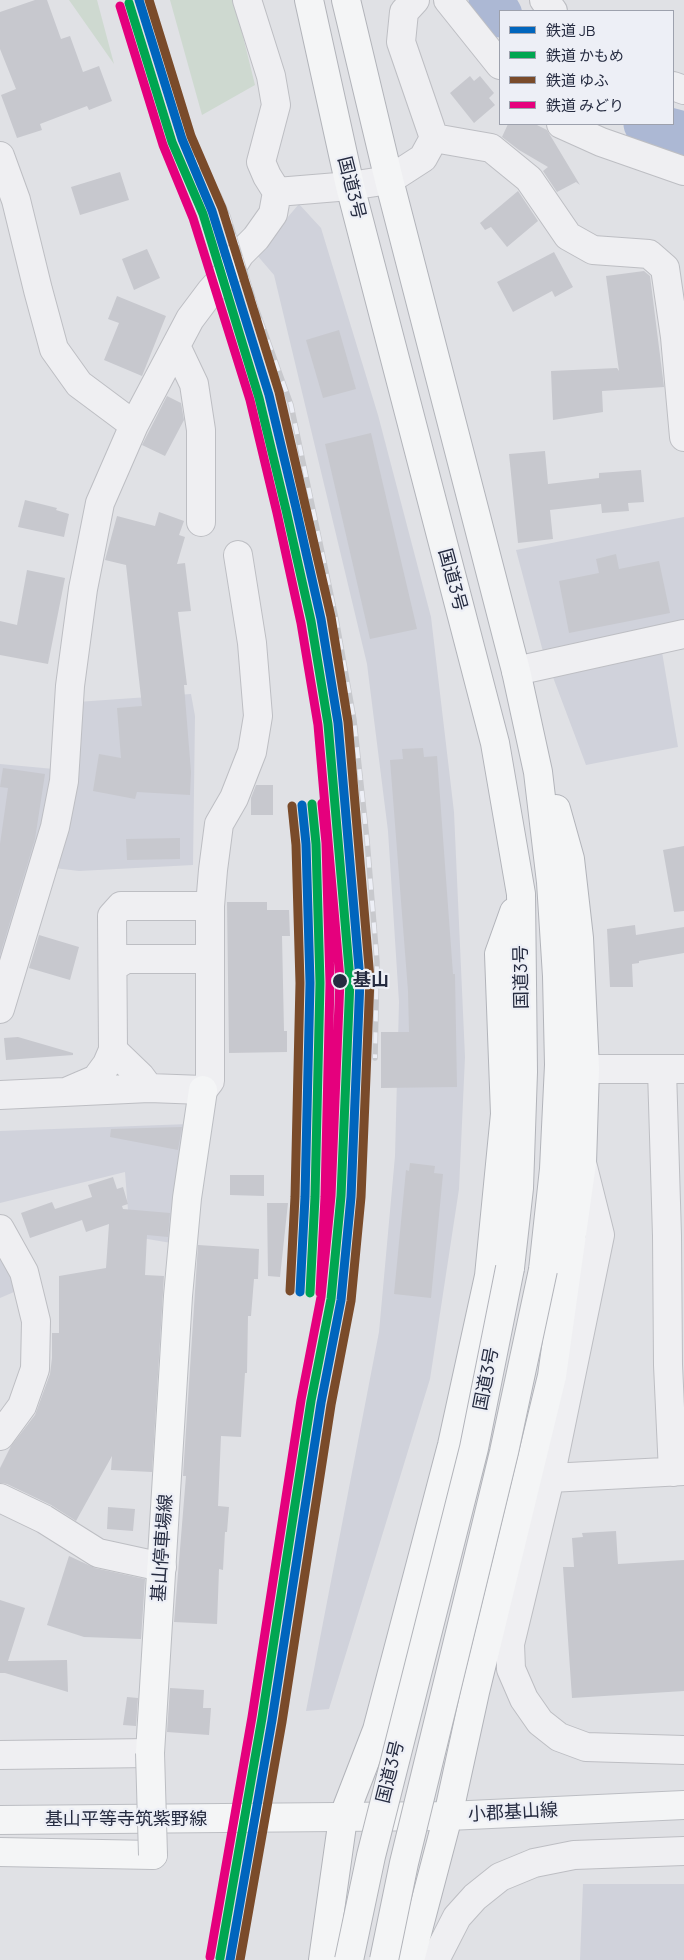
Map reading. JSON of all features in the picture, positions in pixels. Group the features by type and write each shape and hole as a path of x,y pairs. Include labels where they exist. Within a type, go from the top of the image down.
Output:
{"main road":[{"name":"国道3号","path":"309,0 350,186 495,743 521,894 524,1072 519,1188 510,1268 474,1448 371,1856 349,1960"},
{"name":"国道3号","path":"346,0 389,180 516,670 538,772 551,882 557,976 558,1065 554,1169 543,1270 504,1452 404,1863 384,1960"},
{"path":"410,1960 448,1816 475,1692 552,1376 582,1163 586,1069 579,938 570,859 553,799 538,772"},
{"path":"323,1960 343,1818 378,1730 452,1445 489,1276 505,1114 499,954 521,894"},
{"name":"基山停車場線","path":"0,1852 153,1855 150,1753 178,1296 187,1198 202,1090"},
{"name":"小郡基山線","path":"343,1818 448,1816 684,1805"},
{"name":"基山平等寺筑紫野線","path":"0,1820 343,1818"}],"street":[{"path":"0,1008 54,826 64,781 70,686 83,589 100,504 134,425 190,319 230,270 240,254 256,238 273,214 277,192 261,162 276,105 271,76 247,0"},
{"path":"277,192 350,186 389,180 423,158 434,138 401,42 404,12 415,0"},
{"path":"448,0 499,64"},
{"path":"544,0 552,10"},
{"path":"563,125 601,142 684,171"},
{"path":"434,138 492,148 529,179 568,236 593,250 649,254 664,268 679,336 684,437"},
{"path":"0,156 8,202 54,349 78,384 134,425"},
{"path":"176,346 194,384 201,430 201,522"},
{"path":"0,1095 149,1088 202,1090 210,1081 210,906 219,824 234,798 252,752 258,716 252,644 238,555"},
{"path":"516,670 684,634"},
{"path":"68,1091 96,1079 107,1064 113,1050 112,916 122,906 210,906"},
{"path":"112,967 126,959 210,959"},
{"path":"113,1050 140,1076 149,1088"},
{"path":"550,1478 678,1472 668,1365 665,1163 673,1069 586,1069"},
{"path":"582,1163 600,1235 550,1478 510,1644 512,1669 524,1699 540,1722 559,1737 586,1747 684,1750"},
{"path":"0,1229 24,1272 36,1320 35,1370 22,1406 0,1436"},
{"path":"0,1498 44,1519 98,1553 162,1567"},
{"path":"0,1755 150,1753"},
{"path":"435,1960 457,1917 475,1897 500,1877 534,1863 574,1854 684,1851"}],"shaded area":[{"path":"69,0 97,0 114,64"},
{"path":"170,0 234,0 255,85 202,115"},
{"path":"299,204 321,228 378,415 431,617 454,812 465,1057 459,1189 430,1379 329,1709 306,1711 379,1332 395,1156 399,1002 388,831 367,664 274,275 256,254"},
{"path":"684,517 684,628 659,634 678,747 586,765 542,648 516,550"},
{"path":"191,694 195,716 193,865 79,871 54,868 77,702"},
{"path":"0,764 54,769 41,843 0,973"},
{"path":"189,1124 171,1243 130,1236 125,1172 0,1203 0,1131"},
{"path":"0,1225 21,1289 0,1298"},
{"path":"583,1884 684,1884 684,1960 580,1960"}],"building":[{"path":"35,0 47,0 61,39 70,36 83,72 99,66 112,101 89,110 87,106 40,124 42,130 17,138 1,95 16,89 0,49 0,12"},
{"path":"470,76 474,81 480,76 494,93 489,98 495,105 474,123 450,93"},
{"path":"508,125 537,125 547,130 580,185 576,182 557,192 543,171 548,167 519,150 502,137"},
{"path":"120,172 129,200 80,215 71,187"},
{"path":"518,191 538,221 507,247 491,227 485,230 480,223"},
{"path":"147,249 160,278 134,290 122,259"},
{"path":"554,252 573,287 555,297 552,291 513,312 497,282"},
{"path":"644,271 650,276 664,387 602,391 603,412 553,420 551,371 617,368 619,371 606,276"},
{"path":"117,296 166,316 142,376 104,360 119,323 108,319"},
{"path":"339,330 356,389 323,398 306,340"},
{"path":"167,396 181,403 184,420 165,456 142,445"},
{"path":"371,433 417,629 370,639 325,444"},
{"path":"545,451 548,484 599,478 599,473 641,470 644,502 628,503 629,511 602,513 601,504 550,510 553,539 518,543 509,454"},
{"path":"25,500 57,508 56,510 69,514 64,537 18,527"},
{"path":"159,512 184,521 179,535 185,537 177,564 185,563 191,611 178,612 187,685 184,685 191,772 190,795 137,792 135,799 93,791 99,754 121,758 117,708 142,706 126,565 105,560 117,516 155,526"},
{"path":"616,554 619,569 659,561 670,613 569,633 559,581 599,573 596,559"},
{"path":"27,570 65,578 48,664 0,655 0,621 17,625"},
{"path":"423,748 424,757 437,756 453,974 455,974 457,1087 381,1088 381,1032 409,1032 408,991 390,760 403,759 402,749"},
{"path":"3,768 45,774 35,839 0,955 0,844 8,788 0,787"},
{"path":"256,785 273,785 273,815 251,815 251,798"},
{"path":"180,838 180,859 127,860 126,839"},
{"path":"684,846 684,911 674,912 663,850"},
{"path":"227,902 267,902 267,910 289,910 290,936 282,936 284,1031 287,1031 287,1052 229,1053"},
{"path":"635,925 636,935 684,927 684,953 632,964 633,987 610,987 607,929"},
{"path":"39,935 79,947 70,980 29,968"},
{"path":"18,1037 73,1053 73,1055 6,1060 4,1038"},
{"path":"182,1127 178,1150 110,1137 111,1129"},
{"path":"410,1163 435,1166 434,1173 443,1174 431,1298 394,1294 406,1170 409,1171"},
{"path":"230,1175 264,1175 264,1196 230,1195"},
{"path":"113,1177 117,1189 123,1187 128,1204 122,1206 123,1209 170,1213 168,1237 147,1235 145,1275 164,1276 152,1472 111,1470 112,1456 76,1521 51,1505 7,1484 0,1483 0,1468 11,1446 35,1415 50,1374 52,1333 59,1333 59,1276 106,1268 109,1224 86,1232 82,1220 30,1238 21,1213 52,1202 55,1209 92,1197 88,1185"},
{"path":"267,1203 288,1203 280,1277 268,1276"},
{"path":"198,1245 259,1249 258,1279 254,1279 251,1316 248,1316 247,1373 245,1373 241,1437 221,1436 218,1506 229,1507 227,1532 225,1532 223,1570 219,1569 217,1624 174,1622 186,1476 183,1476"},
{"path":"108,1507 135,1509 133,1531 107,1529"},
{"path":"616,1531 618,1564 684,1560 684,1691 572,1698 563,1567 574,1567 572,1538 583,1537 582,1533"},
{"path":"69,1556 95,1568 145,1579 141,1639 84,1637 47,1625"},
{"path":"0,1600 25,1608 8,1661 67,1660 68,1692 0,1673"},
{"path":"170,1688 204,1690 203,1708 211,1708 209,1735 167,1732"},
{"path":"127,1697 138,1698 136,1726 123,1725"}],"waterway":[{"path":"491,0 499,13"},
{"path":"650,125 684,134"}],"railway":[{"path":"182,139 219,195 228,216 256,308 291,405 336,619 354,720 367,840 377,962 375,1058"}],"rail line":[{"name":"JB","path":"139,0 182,139 212,211 269,395 296,508 321,619 338,723 360,980 351,1197 341,1300 321,1403 272,1720 230,1960"},
{"name":"ゆふ","path":"149,0 191,136 222,208 279,392 331,617 348,722 370,979 361,1197 351,1301 331,1405 282,1722 240,1960"},
{"name":"かもめ","path":"129,3 172,142 203,214 259,398 286,510 311,621 328,724 350,980 341,1196 331,1299 311,1401 262,1718 220,1958"},
{"name":"みどり","path":"120,6 163,145 193,218 250,400 277,513 301,623 318,725 340,980 331,1196 321,1297 301,1400 252,1717 210,1957"},
{"name":"みどり","path":"320,1293 325,1197 330,983 326,843 322,803"},
{"name":"かもめ","path":"310,1293 315,1197 320,983 316,844 312,804"},
{"name":"JB","path":"300,1292 305,1197 310,983 306,844 302,805"},
{"name":"ゆふ","path":"290,1291 295,1197 300,983 296,845 292,806"}],"place":[{"name":"基山","path":"340,981"}]}
